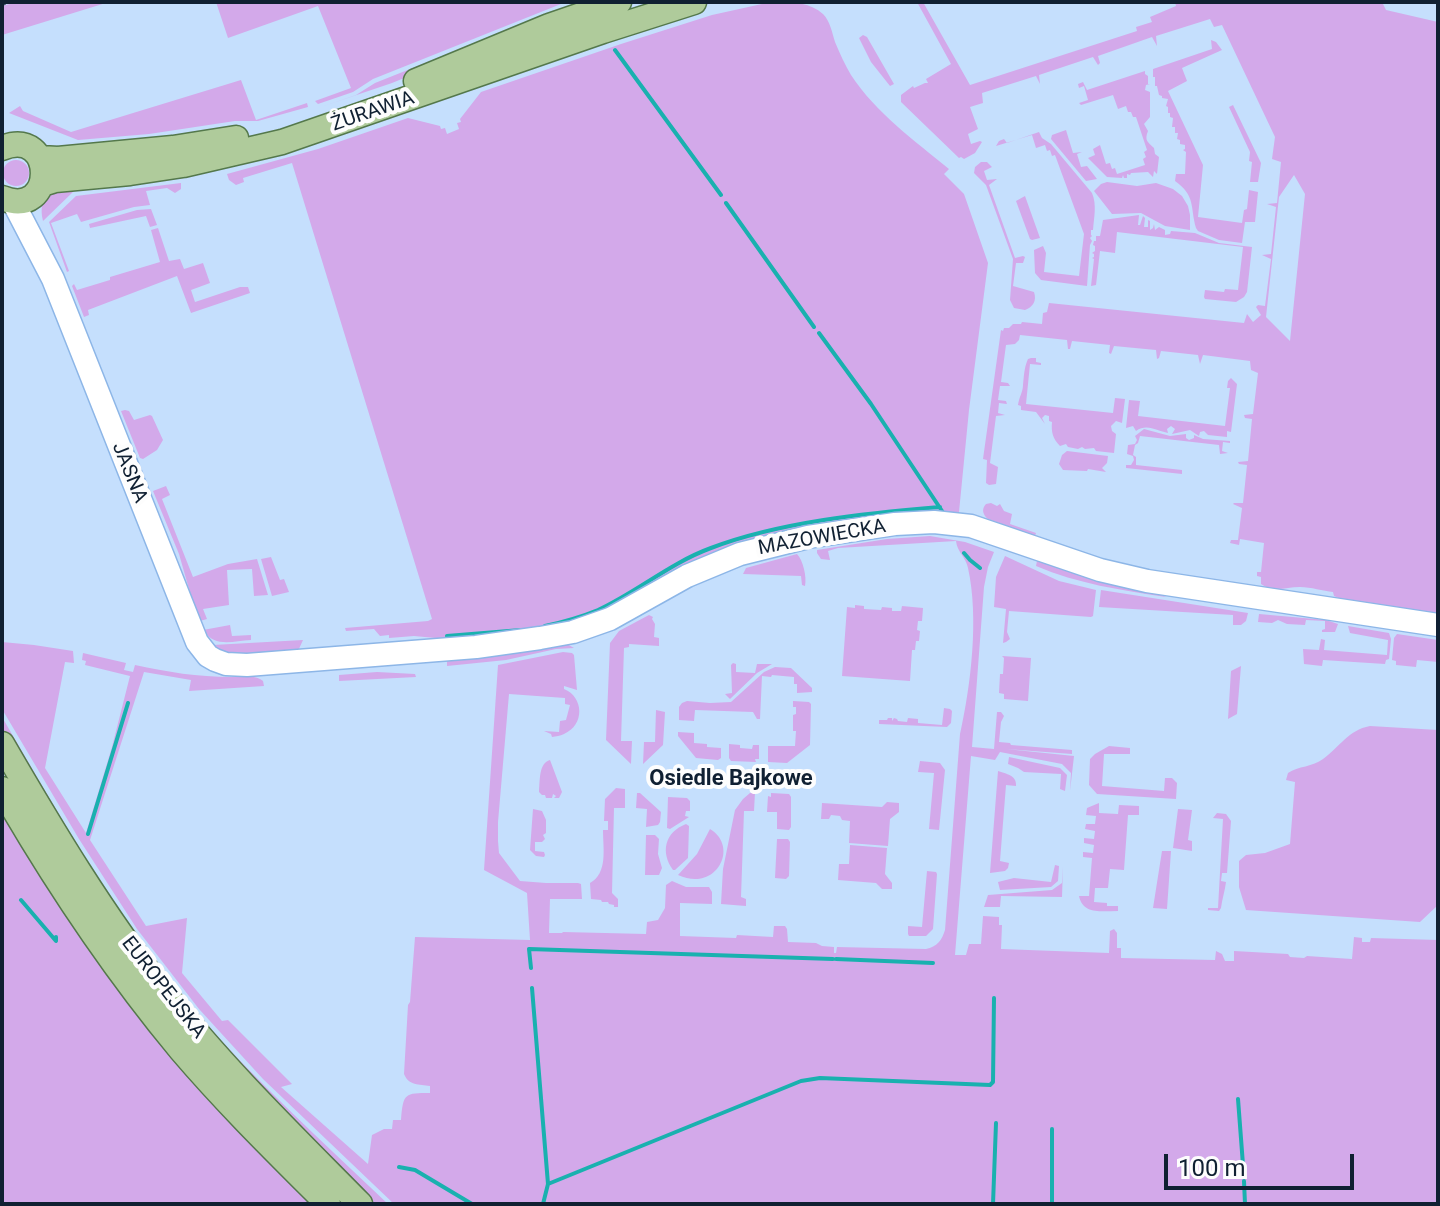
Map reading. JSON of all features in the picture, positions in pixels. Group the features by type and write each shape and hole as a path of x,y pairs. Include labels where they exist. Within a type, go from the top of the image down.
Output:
{"main road":[{"name":"ŻURAWIA","path":"2,148 22,145 40,158 58,159 173,148 281,128 371,98 619,2"},
{"name":"ŻURAWIA","path":"23,194 55,180 183,165 282,142 694,2"},
{"path":"23,194 44,169 40,158"},
{"name":"EUROPEJSKA","path":"2,744 82,877 165,993 242,1083 360,1204"},
{"name":"EUROPEJSKA","path":"2,789 68,898 148,1009 236,1110 328,1204"}],"street":[{"name":"JASNA","path":"23,194 36,206 53,279 186,617 197,642 215,660"},
{"name":"MAZOWIECKA","path":"215,660 232,665 260,664 476,647 551,636 610,619 687,576 740,554 842,531 921,523 971,526 1100,570 1147,581 1438,625"}],"shaded area":[{"path":"17,2 109,2 2,35 2,6"},
{"path":"216,2 566,2 318,104 315,101 351,88 318,6 228,38"},
{"path":"578,2 597,2 392,83 321,107 356,95 375,83"},
{"path":"771,2 805,4 823,14 851,75 861,89 897,126 949,169 944,174 964,194 988,263 959,512 956,515 881,519 630,601 560,628 446,639 414,636 389,638 389,635 380,636 374,629 346,631 345,628 432,619 292,163 243,178 244,182 236,185 227,174 318,149 408,118 445,128 447,134 459,129 457,123 461,122 460,119 481,92 712,15"},
{"path":"917,2 923,2 970,85 1137,31 1136,27 1152,22 1150,17 1176,6 1175,2 1382,2 1386,10 1438,22 1438,618 1357,606 1334,596 1333,592 1304,587 1266,587 1261,584 1261,577 1257,576 1257,572 1261,572 1264,543 1240,539 1239,545 1230,543 1231,540 1238,540 1242,508 1233,504 1243,503 1247,465 1238,462 1248,461 1252,419 1244,415 1253,414 1258,373 1251,370 1250,361 1203,355 1200,364 1198,355 1161,351 1157,359 1156,350 1114,346 1111,354 1110,345 1072,341 1068,349 1067,340 1020,335 1015,344 1006,345 1001,382 1010,386 1000,386 998,400 1007,404 999,403 998,413 1005,415 996,416 990,463 998,467 996,484 986,483 987,460 983,459 1001,330 1022,322 1042,324 1043,313 1047,312 1049,303 1244,323 1247,314 1253,322 1261,315 1256,307 1265,306 1271,259 1262,255 1271,254 1276,207 1267,204 1277,203 1281,162 1272,159 1275,137 1222,25 1214,27 1210,19 1156,36 1157,46 1152,37 1098,56 1098,65 1093,57 1039,75 1040,84 1036,76 982,93 983,103 970,107 978,129 968,134 971,144 982,142 975,153 964,159 959,158 901,102 901,95 913,86 928,83 926,79 951,64","holes":["1294,175 1305,194 1290,341 1266,317 1279,197"]},
{"path":"863,35 894,84 890,86 871,62 859,38"},
{"path":"1211,40 1222,50 1182,68 1187,81 1168,91 1203,165 1198,217 1242,223 1249,190 1258,192 1255,222 1245,222 1242,243 1219,240 1196,228 1189,197 1175,181 1176,174 1185,174 1185,145 1177,139 1178,133 1172,127 1173,118 1166,106 1168,99 1159,95 1153,77 1153,69 1212,49"},
{"path":"1145,71 1150,84 1146,85 1145,90 1150,92 1150,117 1144,124 1148,131 1147,141 1159,157 1157,174 1154,171 1153,177 1148,172 1127,174 1127,178 1123,175 1122,178 1107,177 1088,158 1095,155 1093,149 1100,145 1106,164 1110,163 1117,174 1145,165 1143,159 1147,150 1136,117 1128,112 1126,106 1118,109 1113,95 1081,105 1079,103 1088,100 1084,86 1079,88 1078,84 1083,82 1087,90"},
{"path":"241,80 256,120 307,103 308,107 258,121 235,121 149,134 78,140 9,113 20,106 23,111 71,132"},
{"path":"1233,105 1261,163 1258,182 1250,182 1250,152 1229,107"},
{"path":"1066,130 1073,153 1082,152 1077,154 1081,167 1087,166 1097,179 1086,181 1051,139 1052,135"},
{"path":"1039,132 1092,193 1095,211 1087,286 1041,280 1035,273 1034,250 1043,246 1046,253 1044,272 1079,276 1084,234 1055,155 1047,151 1045,145 1036,148 1032,135 1016,140"},
{"path":"16,160 25,164 29,173 25,182 16,186 7,182 3,173 7,164"},
{"path":"981,162 987,162 992,167 984,171 987,180 997,179 989,185 1015,258 1025,257 1023,263 1016,263 1013,286 1034,292 1034,303 1025,310 1014,308 1010,300 1013,259 986,185 974,173"},
{"path":"1107,182 1137,186 1156,183 1173,189 1188,206 1190,230 1165,226 1141,213 1112,214 1094,191"},
{"path":"181,183 181,189 175,193 167,188 146,191 150,205 81,222 77,214 51,223 67,272 49,222 76,196"},
{"path":"75,185 75,190 43,221 42,205 48,195"},
{"path":"1025,196 1040,238 1030,239 1016,201"},
{"path":"151,209 157,225 150,227 146,216 90,228 89,224"},
{"path":"1139,215 1138,225 1143,216 1144,227 1148,227 1148,220 1150,230 1154,224 1155,230 1159,227 1165,230 1165,235 1171,231 1195,233 1219,243 1252,247 1244,297 1236,302 1204,297 1205,290 1238,290 1243,247 1117,232 1115,253 1100,251 1096,285 1091,286 1093,245 1096,236 1100,236 1103,220"},
{"path":"158,228 169,261 180,259 184,269 203,263 210,283 191,290 195,302 240,287 248,287 250,293 191,313 177,276 88,310 89,315 84,317 72,286 74,284 77,290 160,262 151,230"},
{"path":"1031,358 1036,358 1041,365 1030,364 1026,404 1113,413 1115,398 1125,399 1122,423 1116,421 1111,426 1116,434 1114,453 1096,451 1094,448 1078,449 1066,444 1060,446 1053,435 1049,416 1042,418 1045,424 1036,412 1021,410 1018,405 1026,366"},
{"path":"1231,378 1237,384 1231,432 1227,431 1227,437 1208,435 1204,431 1199,436 1190,430 1172,434 1175,429 1171,426 1167,429 1168,433 1148,428 1136,431 1133,426 1126,428 1129,400 1140,401 1138,416 1225,426 1230,388 1227,388"},
{"path":"125,410 134,420 152,416 163,440 157,450 143,459 121,411"},
{"path":"1144,429 1170,436 1186,434 1189,440 1194,435 1203,439 1230,441 1223,442 1222,451 1228,453 1220,454 1219,445 1140,436 1133,455 1136,465 1182,470 1182,474 1126,468 1134,460 1127,454 1128,445 1135,444 1135,436"},
{"path":"1067,451 1108,456 1102,468 1106,472 1063,470 1059,464"},
{"path":"166,486 170,495 162,499 193,577 228,564 257,559 268,595 254,596 252,569 227,570 229,605 203,609 207,619 200,621 179,554 153,491"},
{"path":"986,504 1000,504 1004,511 1012,514 1010,524 1036,533 1035,536 988,519 983,510"},
{"path":"930,536 965,542 994,552 984,587 972,747 994,749 997,712 1001,712 1004,716 999,742 1072,750 1072,754 1006,749 1074,756 1070,791 1071,773 1062,764 1000,752 995,760 971,756 955,955 966,955 969,944 981,944 983,916 999,917 999,925 1002,925 1001,949 1109,953 1110,931 1114,929 1121,958 1215,960 1216,951 1222,954 1225,961 1234,961 1234,951 1352,959 1354,937 1362,938 1362,942 1370,942 1371,938 1438,940 1438,1204 394,1204 263,1079 199,1009 137,929 2,709 2,642 73,651 74,663 65,662 45,768 86,833 130,676 85,665 83,653 126,663 124,670 133,672 135,665 195,675 252,677 263,681 264,686 189,691 191,680 144,672 90,840 146,926 187,918 182,973 222,1021 228,1020 292,1084 281,1087 368,1164 372,1135 392,1129 393,1120 401,1120 407,1096 430,1093 430,1086 412,1083 404,1074 415,937 530,940 527,893 484,870 498,665 563,652 574,655 577,690 564,686 578,704 579,718 571,730 552,737 544,731 559,732 560,721 566,720 570,705 565,704 565,698 509,694 498,822 499,853 520,881 581,884 582,899 550,899 549,933 646,934 647,922 658,920 665,908 666,885 672,881 686,887 709,887 712,892 712,904 680,903 680,936 773,937 774,926 785,926 788,942 834,947 834,953 837,947 926,949 938,942 945,930 960,734 972,651 973,608 967,564 956,541 838,548 828,551 830,560 821,559 817,553 817,550 887,539"},
{"path":"797,554 804,569 805,586 802,585 801,576 743,574 746,568"},
{"path":"1005,556 1059,581 1096,590 1093,616 1009,611 1007,632 1010,639 1003,643 1006,609 994,607 996,577"},
{"path":"1038,556 1149,589 1166,597 1100,586 1068,577 1036,566"},
{"path":"271,557 280,580 284,579 289,592 272,596 261,559"},
{"path":"1101,590 1248,613 1241,625 1233,625 1233,615 1099,607"},
{"path":"855,605 864,606 864,609 892,608 892,611 901,611 902,606 923,608 922,621 918,621 919,641 912,650 910,681 842,676 847,607 855,608"},
{"path":"1259,614 1326,620 1338,624 1335,632 1322,632 1325,621 1306,620 1305,625 1278,620 1258,622"},
{"path":"649,615 653,617 654,637 659,638 659,646 629,644 624,648 621,741 632,741 631,764 606,740 610,643 619,631"},
{"path":"230,625 232,636 251,635 251,640 218,641 203,630"},
{"path":"1348,626 1389,633 1389,659 1385,664 1323,660 1322,666 1304,664 1303,649 1319,650 1321,639 1325,640 1324,650 1387,655 1388,640 1350,633"},
{"path":"1397,634 1438,640 1438,662 1417,660 1416,667 1396,665 1396,661 1392,660"},
{"path":"303,640 298,651 225,656 213,645"},
{"path":"567,644 574,648 447,666 447,657"},
{"path":"1002,656 1031,658 1028,701 1004,699 1004,694 999,693 1000,674 1003,674"},
{"path":"733,663 736,664 736,672 755,673 757,664 772,664 757,673 730,699 725,694 732,693"},
{"path":"1241,666 1237,714 1228,719 1231,671"},
{"path":"775,667 791,668 812,688 812,692 797,693 794,677 762,676 760,719 753,712 695,710 694,721 679,720 682,703 731,702 764,672"},
{"path":"377,672 415,674 416,677 339,681 339,675"},
{"path":"793,701 811,704 810,745 787,763 768,762 768,746 795,746 793,715 796,714 796,707 793,707"},
{"path":"944,708 952,711 951,723 947,727 879,724 879,720 888,718 907,722 908,718 918,719 918,723 942,725"},
{"path":"656,710 665,712 663,745 643,764 644,742 655,742"},
{"path":"2,717 92,868 167,977 241,1061 388,1204 371,1204 192,1016 69,843 2,730"},
{"path":"1370,726 1438,730 1438,905 1420,922 1246,910 1239,887 1239,861 1246,855 1265,853 1290,844 1295,782 1286,780 1288,773 1319,762 1350,735"},
{"path":"678,732 694,733 694,743 721,748 721,758 696,758"},
{"path":"729,744 752,749 753,745 759,745 759,759 755,759 756,762 731,761"},
{"path":"1109,746 1130,748 1130,754 1104,754 1102,786 1164,791 1165,778 1172,778 1177,783 1176,799 1097,794 1089,785 1090,759"},
{"path":"1009,757 1060,768 1067,775 1065,791 1060,789 1061,774 1024,772 1008,764"},
{"path":"550,760 562,792 559,798 554,798 556,796 553,794 552,798 546,798 539,792 542,768"},
{"path":"920,761 940,763 945,770 939,830 929,829 934,773 918,772"},
{"path":"998,771 1013,777 1016,786 1006,785 1000,861 1009,863 1008,868 990,873"},
{"path":"616,788 625,789 625,808 614,808 612,893 618,899 618,907 614,907 608,902 591,899 590,883 602,867 603,830 608,830 608,821 604,821 605,799"},
{"path":"755,792 754,811 744,811 741,897 746,899 746,906 721,904 723,869 735,810 743,799"},
{"path":"637,793 661,812 658,825 646,827 647,809 636,808"},
{"path":"771,793 789,794 791,797 789,830 777,829 777,812 767,812"},
{"path":"668,797 687,798 690,801 690,811 686,811 685,816 689,817 670,829 667,828"},
{"path":"2,802 319,1204 2,1204"},
{"path":"887,802 899,803 899,812 890,819 888,846 849,843 850,821 831,815 829,819 821,819 822,803 882,807"},
{"path":"1099,803 1099,813 1118,814 1119,805 1139,806 1139,815 1128,815 1124,870 1110,869 1108,888 1095,888 1094,902 1118,906 1118,911 1089,909 1079,896 1089,896 1092,858 1083,857 1083,852 1093,853 1094,845 1084,843 1084,838 1094,839 1095,831 1085,829 1086,824 1095,824 1096,816 1086,815 1087,808"},
{"path":"533,809 542,811 546,820 545,839 535,842 535,851 544,852 544,857 536,856 530,850"},
{"path":"1178,809 1192,810 1188,840 1192,841 1192,851 1173,848"},
{"path":"1217,813 1226,814 1231,821 1227,873 1222,873 1221,881 1226,882 1219,911 1208,910 1218,908 1223,819 1213,818"},
{"path":"686,824 689,826 688,858 673,870 667,856 667,843 673,832"},
{"path":"710,829 723,846 720,866 703,878 678,875 697,854"},
{"path":"646,835 655,835 659,839 658,854 662,868 659,875 645,875"},
{"path":"777,839 788,839 790,842 789,876 786,879 775,878"},
{"path":"850,845 887,848 885,874 892,883 892,889 882,889 876,883 838,880 839,864 849,864"},
{"path":"1162,851 1171,851 1167,909 1153,908"},
{"path":"1055,865 1059,866 1058,881 1051,887 1000,890 998,882 1014,878 1051,882"},
{"path":"1063,866 1062,897 1001,896 1000,907 984,907 988,895 1052,890 1062,883"},
{"path":"927,871 937,874 933,929 926,936 909,936 908,926 922,927"}],"waterway":[{"path":"615,50 721,195"},
{"path":"726,203 814,327"},
{"path":"819,333 871,404 944,514"},
{"path":"545,626 598,610 682,561 737,539 824,520 940,507"},
{"path":"964,553 980,568"},
{"path":"447,636 521,630"},
{"path":"88,834 128,703"},
{"path":"21,900 56,941 56,937"},
{"path":"531,968 529,949 833,959"},
{"path":"836,959 933,963"},
{"path":"532,988 548,1184 543,1204"},
{"path":"548,1184 801,1081 820,1078 990,1085 993,1082 994,998"},
{"path":"1238,1099 1243,1165"},
{"path":"993,1204 996,1123"},
{"path":"1052,1129 1052,1204"},
{"path":"399,1167 415,1170 472,1204"},
{"path":"1244,1181 1245,1204"}],"district":[{"name":"Osiedle Bajkowe","path":"731,779"}]}
